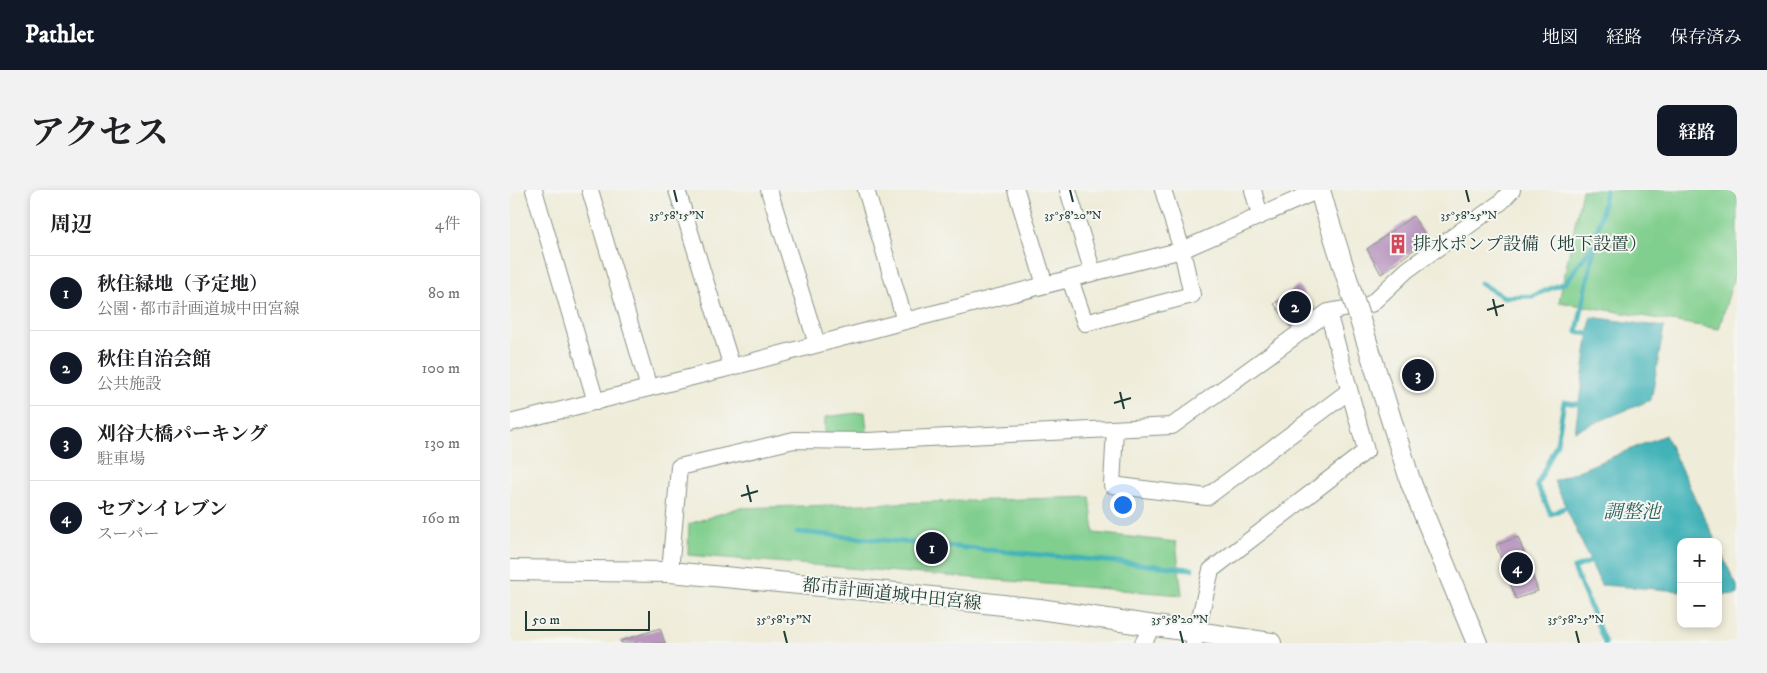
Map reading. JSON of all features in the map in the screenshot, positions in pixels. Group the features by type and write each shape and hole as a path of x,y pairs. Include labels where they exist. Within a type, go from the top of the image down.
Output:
{"street":[{"path":"534,190 596,402"},
{"path":"590,190 649,388"},
{"path":"677,190 732,367"},
{"path":"769,190 817,344"},
{"path":"866,190 906,320"},
{"path":"1016,190 1045,285"},
{"path":"1068,190 1093,273"},
{"path":"1070,279 1085,323 1192,295 1182,250 1163,190"},
{"path":"1252,190 1260,216"},
{"path":"670,572 679,467 794,440 868,441 1172,426 1328,312 1371,304 1407,270 1501,202 1512,190"},
{"path":"510,422 596,402 906,320 1182,250 1260,216 1321,196 1411,483 1477,643"},
{"path":"1195,637 1211,570 1366,451 1328,312"},
{"path":"1115,430 1112,485 1207,497 1349,391"},
{"name":"都市計画道城中田宮線","path":"510,570 670,572 896,593 1039,609 1154,626 1195,637 1271,643"},
{"path":"1143,643 1154,626"}],"green space":[{"path":"1582,190 1737,190 1737,266 1719,329 1559,302"},
{"path":"865,412 868,441 825,441 825,417"},
{"path":"1090,497 1094,533 1176,542 1182,595 688,555 689,524 738,508"}],"water":[{"path":"1591,317 1664,327 1651,400 1575,431"},
{"name":"調整池","path":"1665,435 1714,538 1677,538 1677,591 1601,585 1554,481"},
{"path":"1722,555 1737,586 1737,595 1722,594"}],"building":[{"name":"排水ポンプ設備（地下設置）","path":"1413,216 1428,239 1381,274 1367,249"},
{"path":"1298,285 1315,309 1291,327 1274,304"},
{"path":"1518,537 1538,591 1516,599 1496,545"},
{"path":"660,628 665,643 621,643 621,641"}],"waterway":[{"path":"1594,335 1577,332 1606,190"},
{"path":"1480,283 1504,297 1533,296 1566,282 1593,245"},
{"path":"1571,505 1551,514 1537,485 1557,443 1564,402 1584,405"},
{"path":"797,532 1192,569"},
{"path":"1595,560 1574,568 1605,643"}],"place":[{"name":"排水ポンプ設備（地下設置）","path":"1398,244"},
{"name":"秋住自治会館","path":"1295,307"},
{"name":"刈谷大橋パーキング","path":"1418,375"},
{"name":"秋住緑地（予定地）","path":"932,548"},
{"name":"セブンイレブン","path":"1517,568"}]}
